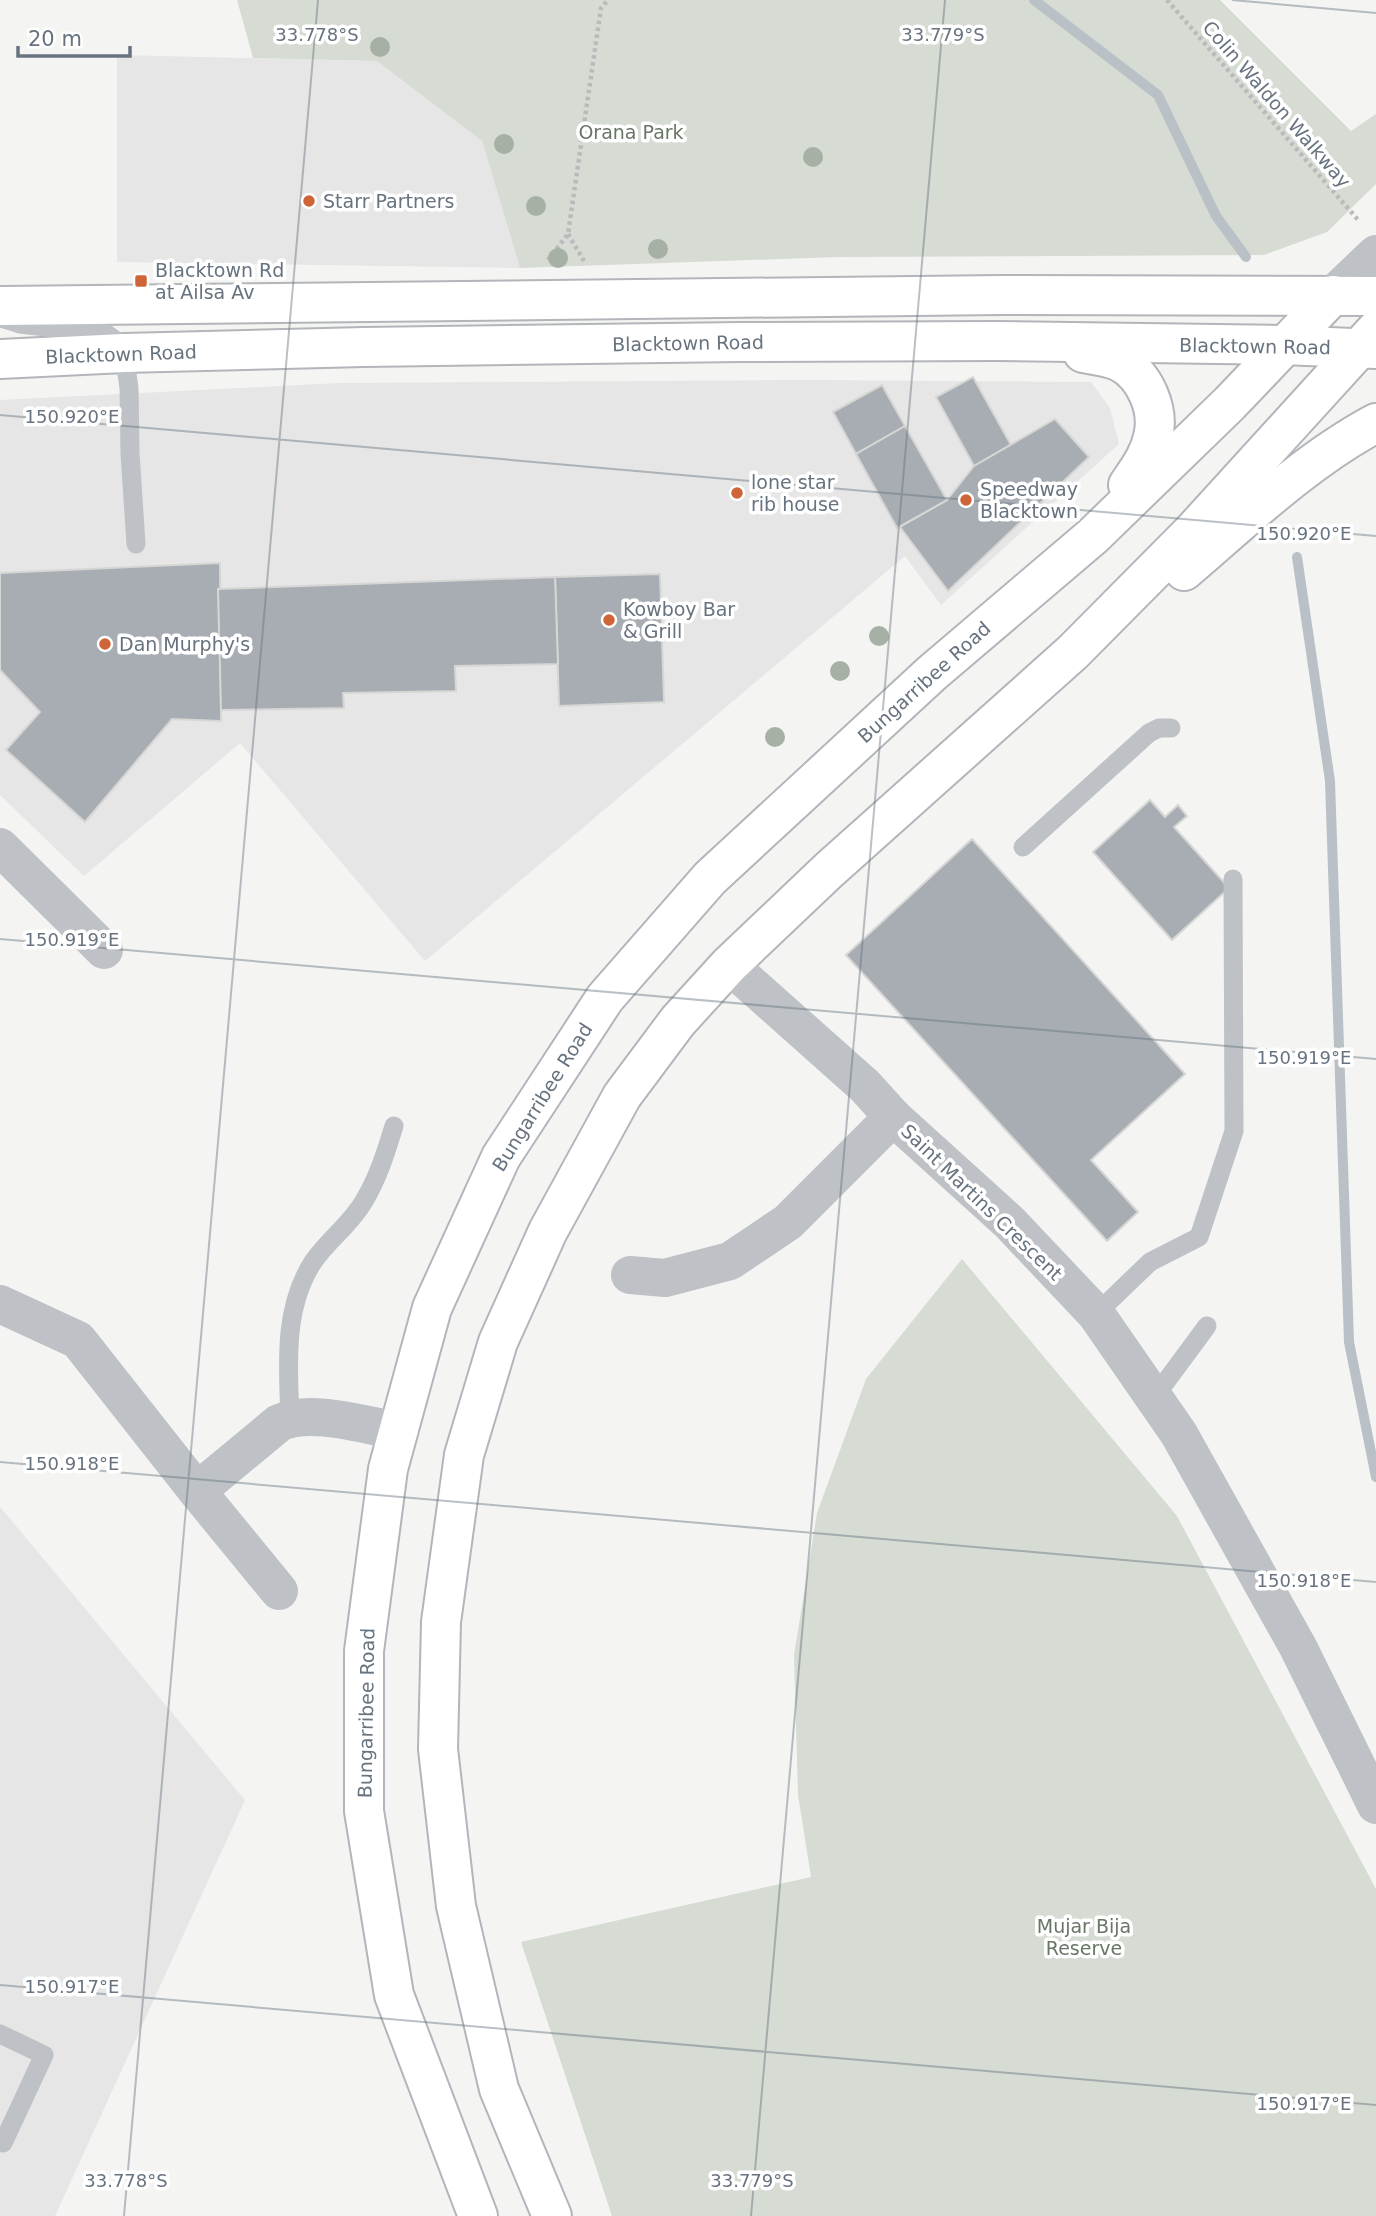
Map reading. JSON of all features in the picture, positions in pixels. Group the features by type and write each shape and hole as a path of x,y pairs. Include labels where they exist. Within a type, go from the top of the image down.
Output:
{"main road":[{"path":"0,306 1001,295 1376,296"},
{"name":"Bungarribee Road","path":"478,2216 394,1996 364,1811 364,1651 388,1469 432,1308 502,1157 605,998 710,878 932,673 1093,536 1230,403 1332,295"},
{"path":"996,341 1057,346 1119,362 1139,376 1147,390 1154,414 1154,435 1144,462 1093,536"},
{"name":"Blacktown Road","path":"0,359 364,347 996,341 1284,345 1370,343"},
{"path":"552,2216 499,2089 454,1893 438,1749 440,1634 464,1455 498,1342 548,1231 622,1096 678,1021 729,965 829,870 1073,652 1193,531 1370,343"},
{"path":"1073,652 1156,594 1289,481 1332,449 1376,423"}],"street":[{"path":"1332,295 1363,242"},
{"path":"0,847 104,950"},
{"name":"Saint Martins Crescent","path":"729,965 866,1086 893,1117 1010,1223 1096,1314 1179,1434 1298,1647 1376,1805"},
{"path":"630,1275 664,1278 730,1261 788,1222 893,1117"},
{"path":"0,1304 78,1340 279,1591"},
{"path":"197,1491 279,1423 290,1418 311,1417 399,1431"}],"lane":[{"path":"0,312 4,319 20,324 107,334 124,353 129,388 136,544"},
{"path":"1023,847 1149,733 1159,728 1171,728"},
{"path":"1096,1314 1150,1262 1199,1237 1234,1131 1233,878"},
{"path":"290,1418 288,1355 299,1292 312,1263 364,1201 380,1168 394,1126"},
{"path":"1153,1399 1207,1326"},
{"path":"0,2034 44,2055 3,2143 0,2142"}],"path":[{"path":"568,234 601,8 608,0"},
{"name":"Colin Waldon Walkway","path":"1167,0 1359,221 1363,242"}],"shaded area":[{"name":"Starr Partners","path":"117,55 377,61 482,141 520,268 117,262"},
{"path":"808,380 1091,382 1110,408 1119,444 941,605 905,556 425,961 240,743 84,876 0,795 0,400 339,383"},
{"path":"0,1507 245,1800 55,2216 0,2216"}],"green space":[{"name":"Orana Park","path":"237,0 1220,0 1351,131 1376,114 1376,184 1327,232 1264,255 838,257 520,268 482,141 377,61 253,58"},
{"name":"Mujar Bija Reserve","path":"962,1259 1177,1516 1376,1889 1376,2216 612,2216 521,1942 811,1877 798,1795 794,1655 817,1513 866,1379"}],"building":[{"path":"973,377 1011,445 974,466 936,397"},
{"path":"882,385 905,426 856,454 833,412"},
{"path":"1055,419 1089,457 948,591 900,527 947,500 974,466"},
{"path":"905,426 947,500 897,528 856,454"},
{"path":"220,563 221,721 172,719 85,822 6,750 40,712 0,670 0,573"},
{"name":"Kowboy Bar & Grill","path":"660,574 664,702 559,706 555,577"},
{"path":"555,577 558,664 455,666 456,691 343,693 344,708 221,710 218,589"},
{"path":"1150,800 1165,817 1178,805 1187,816 1174,827 1229,888 1172,940 1093,852"},
{"path":"972,839 1185,1074 1091,1160 1138,1212 1107,1241 846,955"}],"waterway":[{"path":"1034,0 1158,95 1216,216 1246,257"},
{"path":"1297,557 1330,781 1349,1342 1376,1477"}],"place":[{"name":"Starr Partners","path":"309,201"},
{"name":"Blacktown Rd at Ailsa Av","path":"141,281"},
{"name":"lone star rib house","path":"737,493"},
{"name":"Speedway Blacktown","path":"966,500"},
{"name":"Kowboy Bar & Grill","path":"609,620"},
{"name":"Dan Murphy's","path":"105,644"}]}
